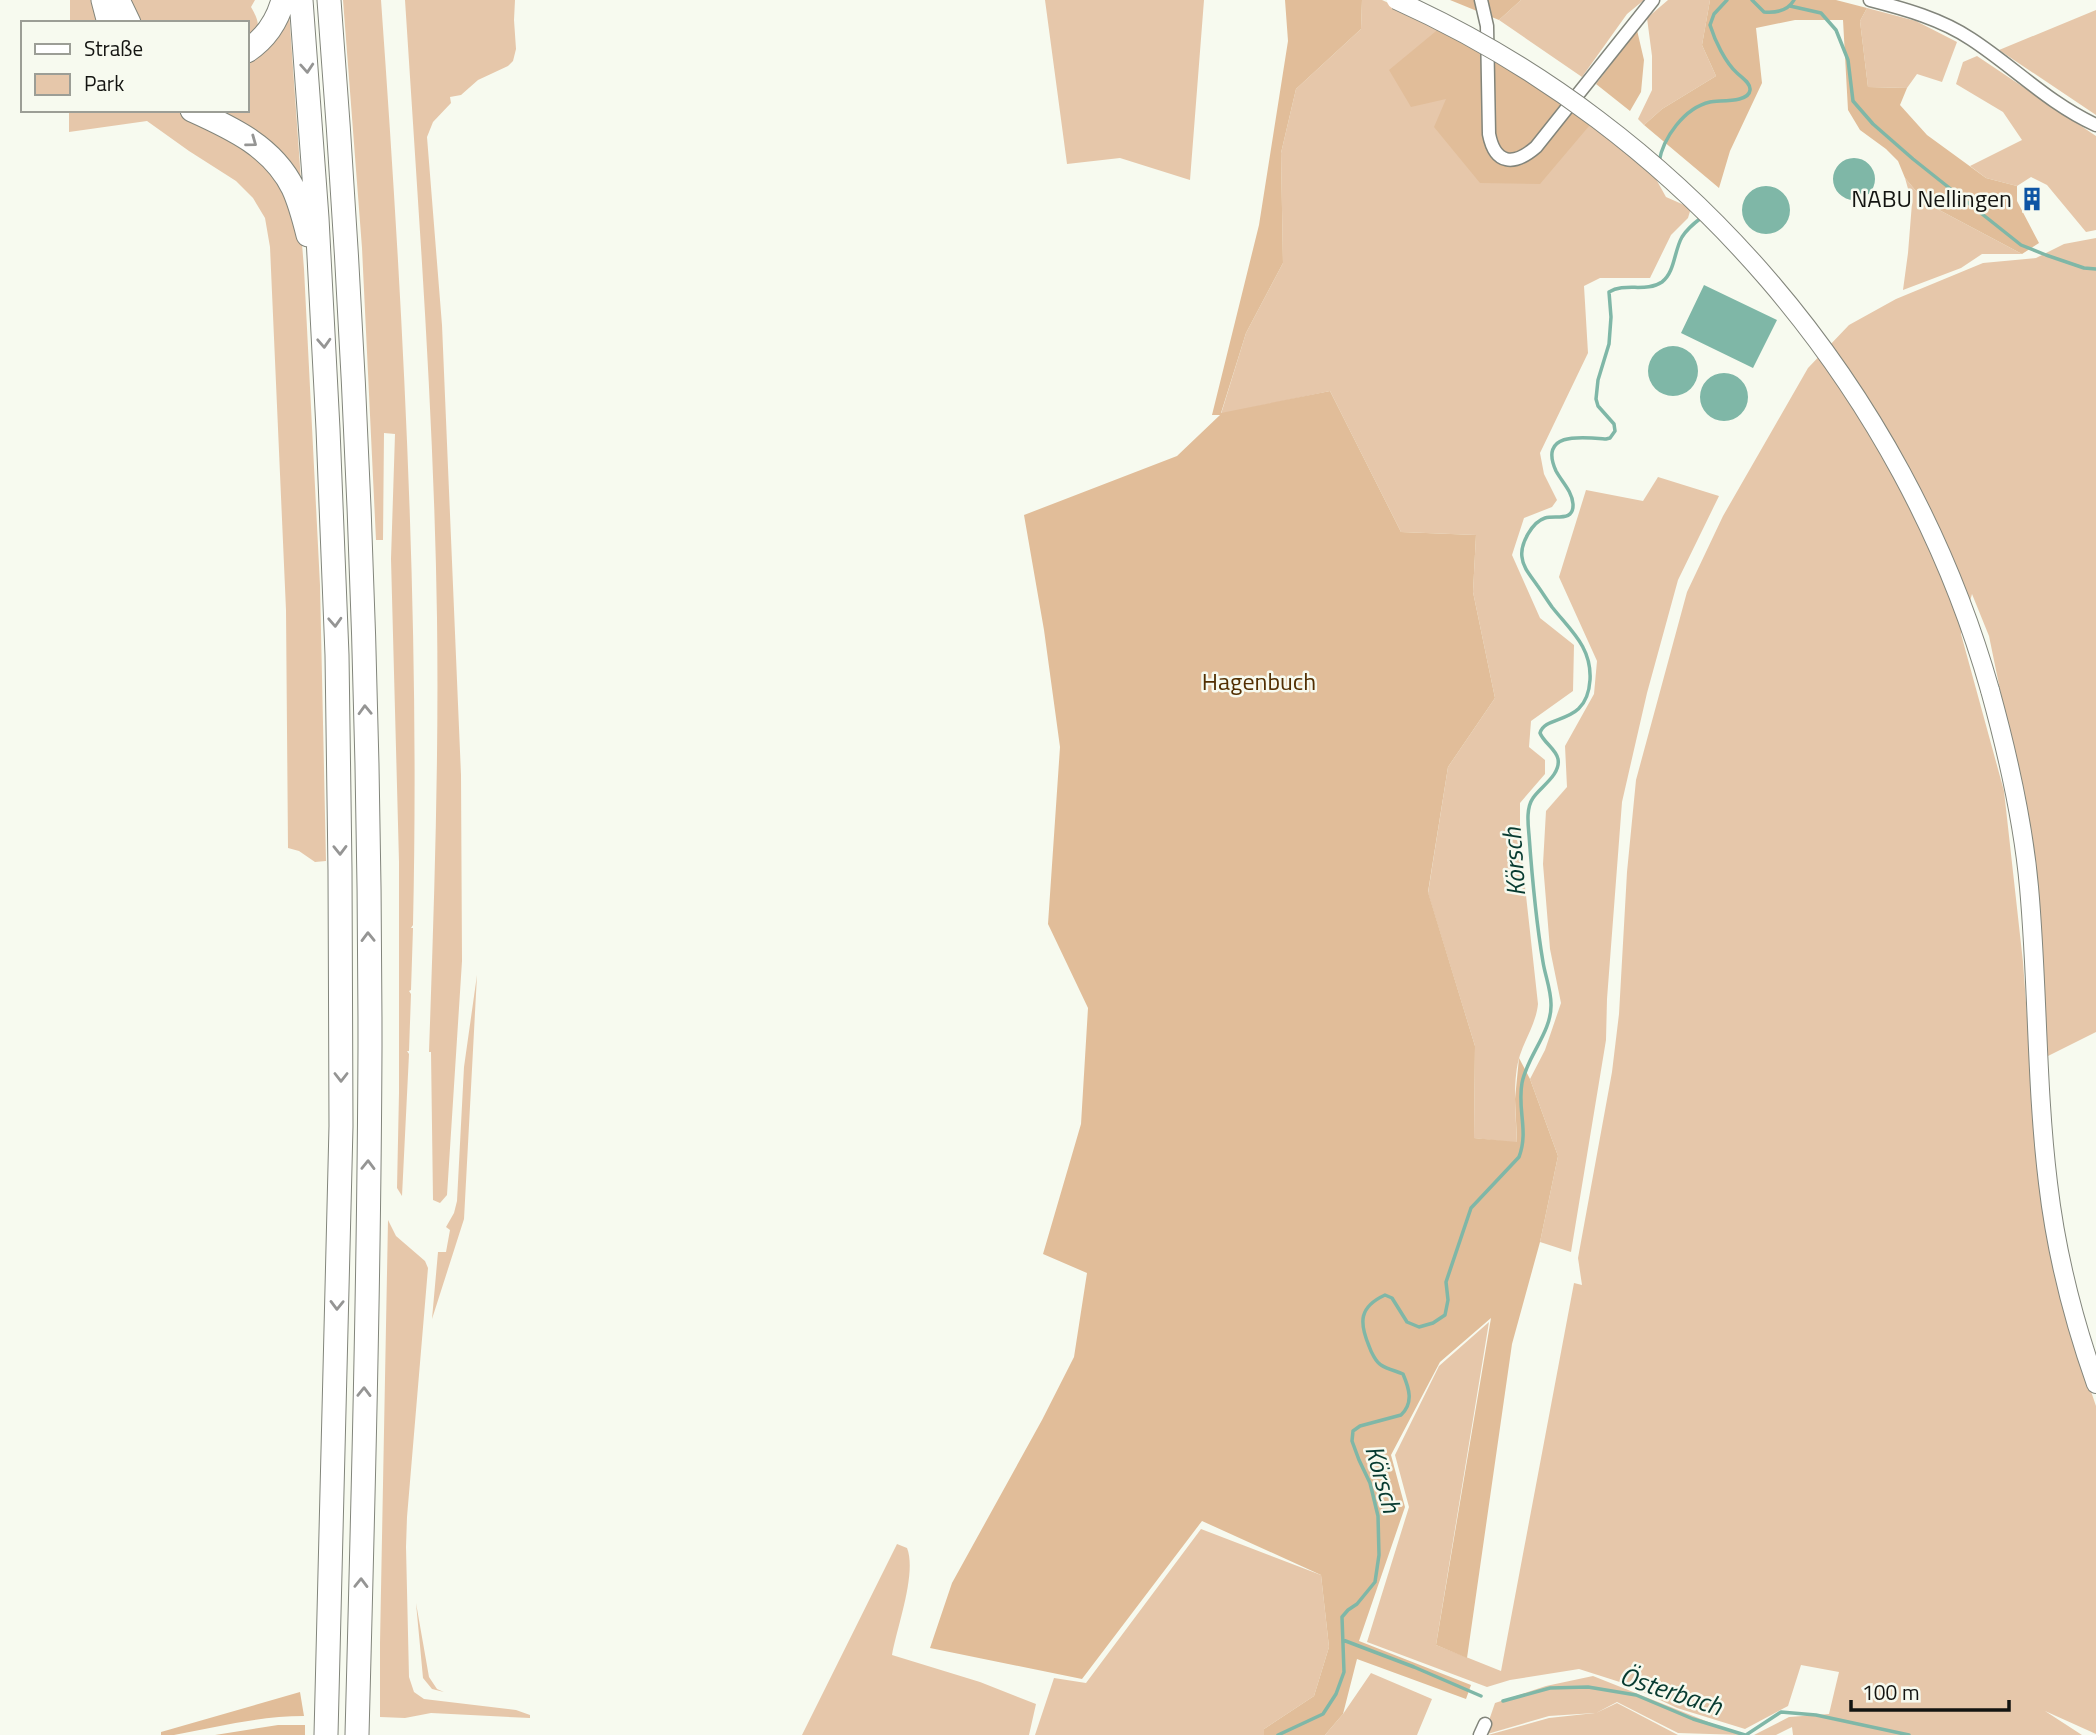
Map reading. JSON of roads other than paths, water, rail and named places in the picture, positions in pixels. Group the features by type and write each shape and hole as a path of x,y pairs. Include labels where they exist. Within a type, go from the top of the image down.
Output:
{"highway":[{"path":"103,0 108,21"},
{"path":"118,0 128,21"},
{"path":"248,50 270,29 283,0"},
{"path":"301,0 320,275 337,655 341,981 337,1340 332,1412 326,1735"},
{"path":"329,0 359,505 367,754 370,1045 357,1735"},
{"path":"196,112 250,139 267,153 281,170 297,199 320,275"},
{"path":"359,1651 367,1735"}],"main road":[{"path":"1396,0 1476,40 1583,108 1679,187 1772,282 1810,329 1852,388 1907,481 1951,575 1966,614 2006,747 2029,885 2041,1115 2053,1221 2074,1313 2096,1384"}],"street":[{"path":"1481,0 1487,26 1489,134 1491,145 1498,155 1506,160 1516,160 1536,147 1653,0"},
{"path":"1870,0 1914,12 1956,30 1972,39 2051,100 2096,125"}],"water":[{"path":"1854,158 1869,164 1875,179 1869,194 1854,200 1839,194 1833,179 1839,164"},
{"path":"1766,186 1783,193 1790,210 1783,227 1766,234 1749,227 1742,210 1749,193"},
{"path":"1704,285 1777,320 1753,368 1681,333"},
{"path":"1673,346 1690,354 1698,371 1690,388 1673,396 1656,388 1648,371 1656,354"},
{"path":"1724,373 1741,380 1748,397 1741,414 1724,421 1707,414 1700,397 1707,380"}],"waterway":[{"name":"Körsch","path":"1659,162 1665,143 1683,117 1710,102 1745,97 1750,90 1746,81 1725,57 1710,25 1714,14 1727,0"},
{"name":"Körsch","path":"1752,0 1764,12 1785,9 1794,0"},
{"path":"1790,6 1821,13 1836,30 1848,60 1853,101 1873,124 1913,159 2021,245 2084,268 2096,269"},
{"name":"Körsch","path":"1278,1735 1323,1714 1336,1694 1344,1672 1342,1617 1375,1582 1379,1555 1378,1516 1370,1483 1352,1441 1353,1431 1360,1426 1401,1415 1408,1406 1409,1395 1403,1374 1381,1365 1374,1357 1364,1330 1366,1310 1385,1295 1392,1298 1407,1322 1419,1327 1433,1323 1445,1315 1448,1300 1446,1282 1471,1208 1519,1157 1523,1138 1522,1083 1548,1024 1550,993 1534,898 1528,811 1533,798 1558,765 1557,755 1540,733 1544,727 1566,717 1582,705 1587,695 1590,668 1584,648 1526,568 1522,557 1523,546 1531,529 1540,520 1564,517 1573,510 1571,495 1556,471 1552,458 1553,449 1566,439 1606,439 1615,431 1614,424 1598,406 1596,399 1598,380 1609,344 1609,292 1622,288 1649,287 1662,282 1672,267 1682,237 1701,218"},
{"name":"Österbach","path":"1343,1640 1481,1696"},
{"name":"Österbach","path":"1503,1701 1550,1688 1588,1687 1636,1695 1693,1719 1745,1735"},
{"name":"Österbach","path":"1746,1735 1781,1712 1816,1715 1909,1735"}],"place":[{"name":"NABU Nellingen","path":"2032,199"}],"park label":[{"name":"Hagenbuch","path":"1259,682"}]}
